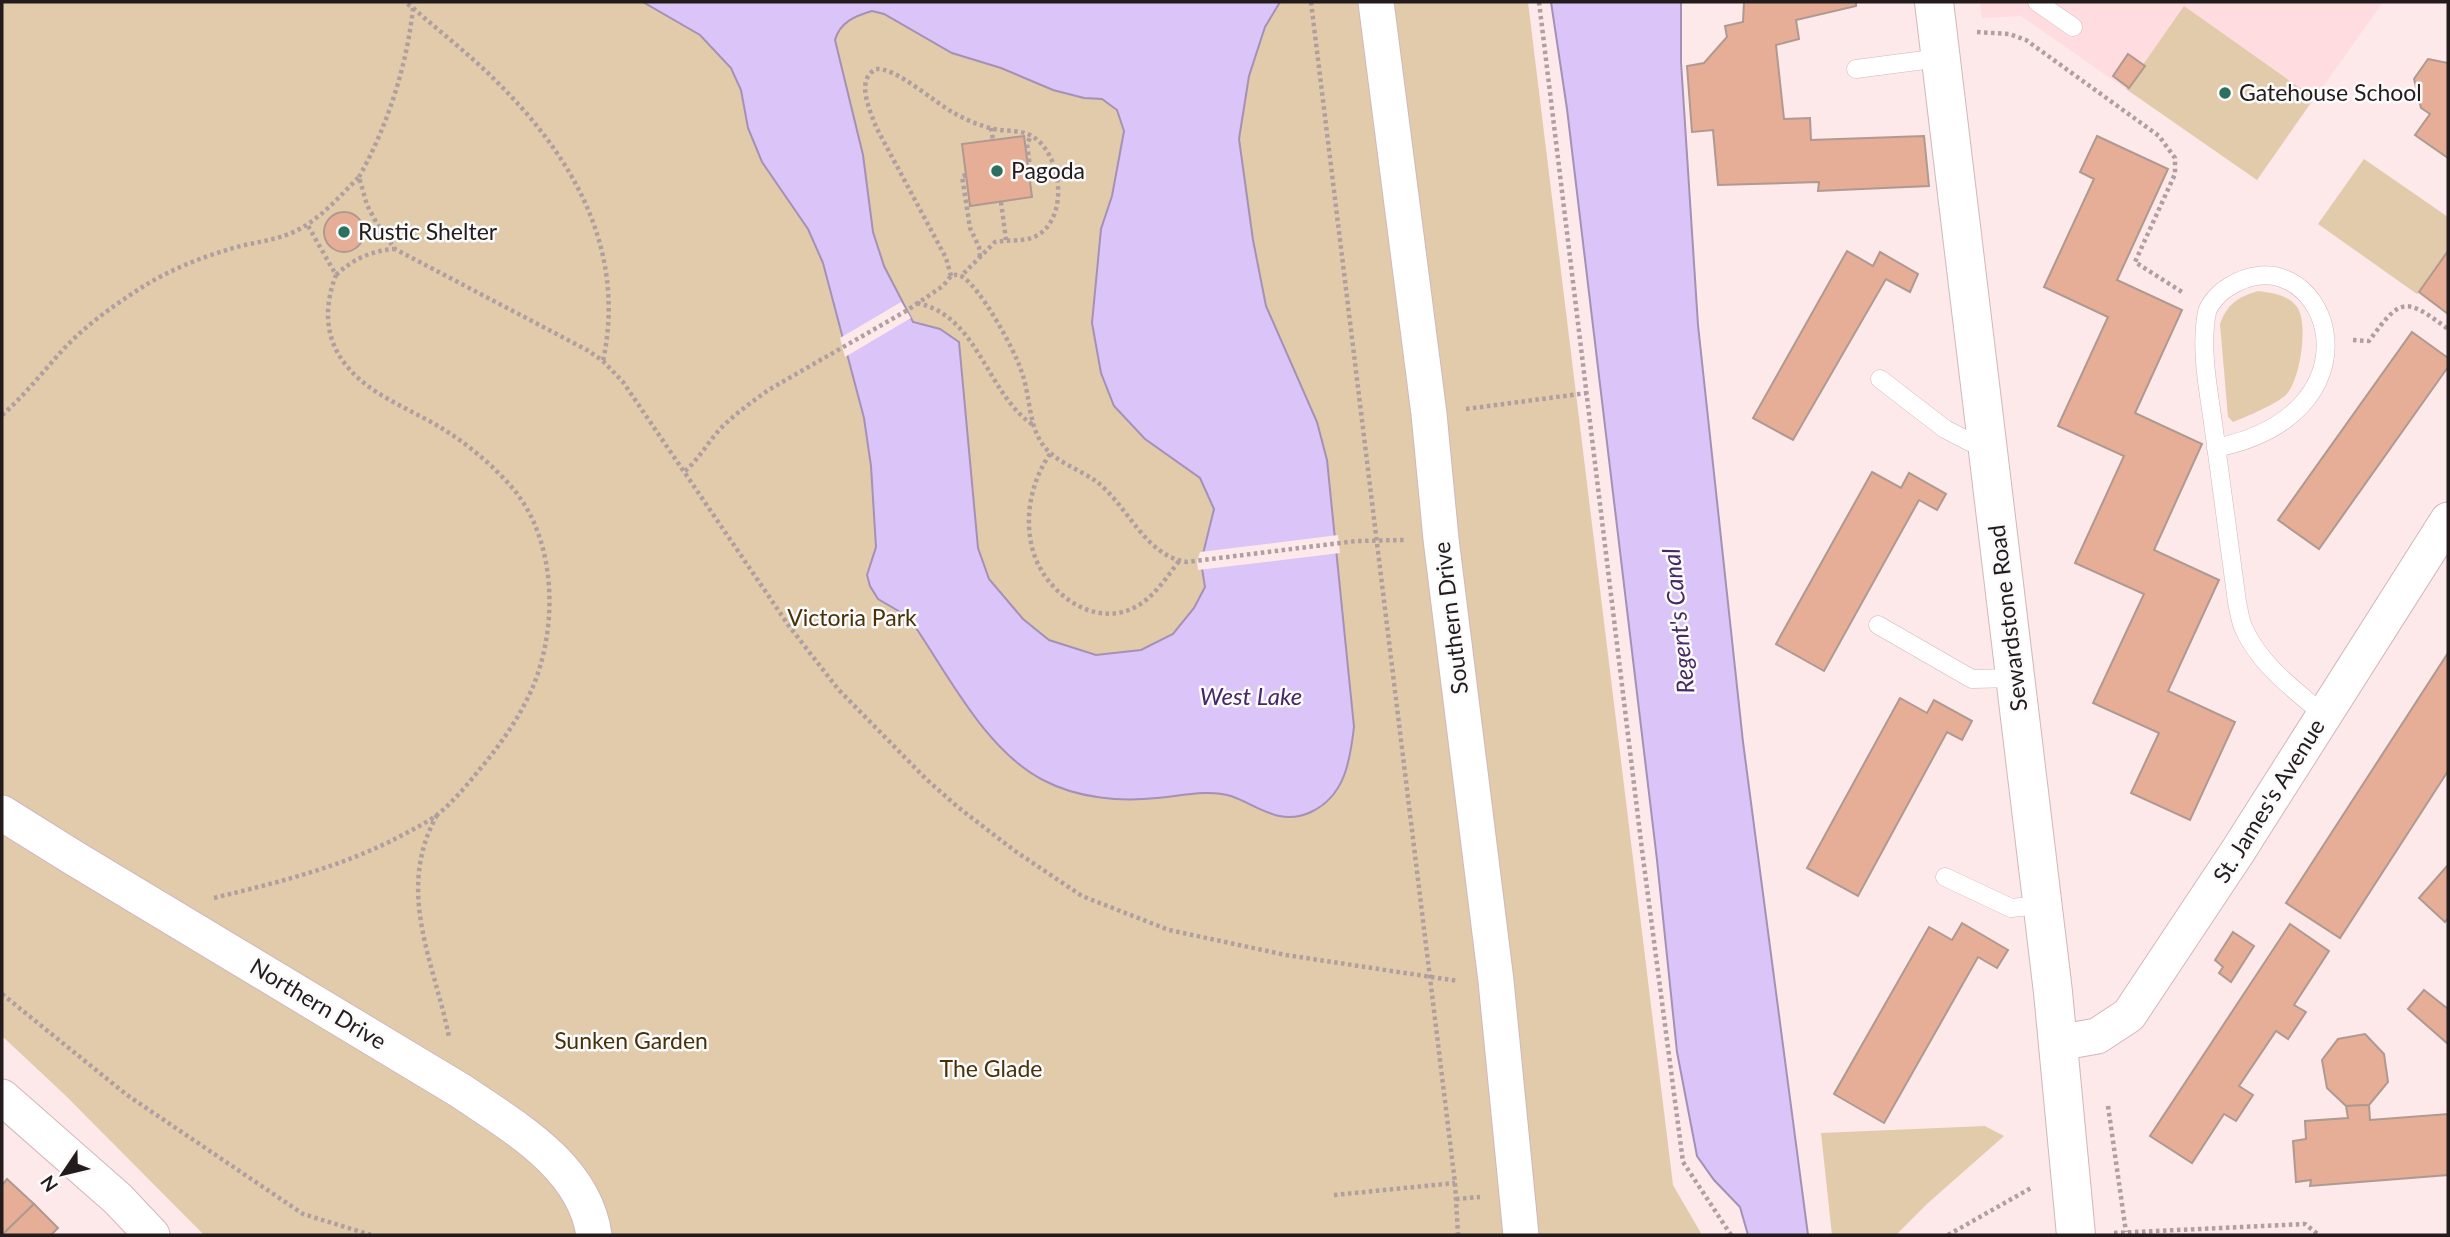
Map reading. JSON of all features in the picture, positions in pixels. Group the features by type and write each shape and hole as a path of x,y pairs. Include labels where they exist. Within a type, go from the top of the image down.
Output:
{"main road":[{"name":"Sewardstone Road","path":"1937,32 2058,1043 2076,1235"}],"street":[{"name":"Southern Drive","path":"1376,2 1429,414 1441,539 1496,981 1521,1235"},
{"name":"St. James's Avenue","path":"2058,1043 2097,1036 2129,1015 2238,851 2448,520"},
{"name":"Northern Drive","path":"2,813 450,1084 509,1124 563,1169 576,1187 587,1210 594,1235"},
{"path":"2,1097 118,1199 152,1235"}],"lane":[{"path":"2037,2 2073,27"},
{"path":"1856,69 1937,32"},
{"path":"2216,448 2238,444 2269,429 2303,405 2321,378 2326,345 2324,324 2310,299 2295,284 2276,276 2258,275 2224,289 2208,309 2205,357 2216,448 2243,628 2256,651 2324,715"},
{"path":"1880,379 1945,429 1970,442 1987,440"},
{"path":"1878,625 1972,679 2015,678"},
{"path":"1945,877 2011,908 2042,905"}],"path":[{"path":"405,2 492,77 530,117 571,174 598,240 609,282 610,320 603,361"},
{"path":"1311,2 1455,1183 1458,1235"},
{"path":"1539,2 1642,850 1683,1162 1731,1235"},
{"path":"2,415 62,350 100,317 145,285 228,249 262,243 290,234 328,208 359,177 382,127 411,32 413,8"},
{"path":"1937,32 2000,33 2026,40 2159,136 2175,158 2175,174 2135,262 2208,309"},
{"path":"951,276 946,258 876,127 865,90 867,76 876,69 889,71 957,115 991,128 1031,135 1043,145 1052,161 1057,208 1050,225 1040,234 1028,239 995,242 961,276"},
{"path":"991,128 993,140"},
{"path":"1028,167 1028,141 1031,135"},
{"path":"966,175 962,176 970,228 979,247 980,258"},
{"path":"359,177 376,222 395,249 565,337 603,361 623,382 789,626 838,689 926,779 1015,852 1082,896 1169,929 1286,955 1454,981"},
{"path":"1001,202 1006,240"},
{"path":"307,224 337,275"},
{"path":"171,916 212,899 293,880 329,868 379,846 437,815 464,788 505,736 533,687 541,662 549,610 544,556 529,513 515,492 492,467 445,430 364,383 346,366 330,335 328,304 337,275 346,265 363,256 395,249"},
{"path":"951,276 961,276 976,290 1010,346 1021,369 1033,425 1042,444 1050,454 1101,485 1153,546 1170,559 1196,561 1356,541 1441,539"},
{"path":"685,471 720,429 751,402 906,311 943,286 951,276"},
{"path":"917,303 940,313 958,327 984,359 1008,402 1021,417 1033,425"},
{"path":"2326,345 2354,340 2369,341 2386,316 2397,308 2409,305 2419,308 2448,329"},
{"path":"1429,414 1587,393"},
{"path":"1050,454 1040,469 1030,507 1032,547 1037,564 1047,579 1076,605 1105,615 1130,609 1160,587 1179,561"},
{"path":"437,815 422,850 417,894 420,925 450,1042 450,1084"},
{"path":"2,994 127,1095 303,1214 371,1235"},
{"path":"2107,1103 2126,1234 2305,1224 2319,1235"},
{"path":"1334,1195 1455,1183"},
{"path":"1948,1235 2036,1186"}],"shaded area":[{"name":"Gatehouse School","path":"1980,2 2383,2 2257,180 2021,16 1982,18"}],"green space":[{"name":"Victoria Park","path":"2,2 1528,2 1673,1185 1702,1235 204,1235 65,1095 2,1036"},
{"path":"2184,6 2314,98 2257,180 2126,89"},
{"path":"2364,159 2448,217 2448,251 2417,294 2318,224"},
{"path":"2258,291 2285,297 2297,307 2302,326 2299,365 2286,395 2233,422 2228,417 2220,324 2234,302"},
{"path":"1985,1126 2004,1136 1896,1235 1832,1235 1821,1133"}],"water":[{"name":"West Lake","path":"643,2 1280,2 1265,27 1249,76 1239,139 1253,240 1266,306 1317,422 1327,460 1354,727 1348,765 1332,797 1311,812 1289,817 1269,813 1222,794 1204,793 1143,799 1084,795 1056,786 1022,767 986,731 912,622 878,599 870,586 867,575 876,547 871,466 864,418 823,263 808,229 762,162 748,128 741,90 731,68 700,35","holes":["872,11 884,14 952,53 1001,68 1053,90 1084,98 1102,99 1117,110 1124,131 1112,196 1101,229 1092,323 1101,373 1114,406 1145,439 1200,478 1214,509 1201,562 1205,587 1194,608 1173,634 1141,650 1096,655 1049,640 1023,619 989,579 978,548 959,342 940,329 913,322 884,266 873,232 863,155 835,40 844,24 854,18"]},
{"name":"Regent's Canal","path":"1551,2 1681,2 1681,62 1698,325 1743,742 1808,1235 1748,1235 1740,1207 1714,1180 1697,1156 1677,1052 1657,860 1567,109"}],"pier":[{"path":"901,302 911,318 845,357 840,338"},
{"path":"1338,535 1340,553 1198,570 1200,552"}],"building":[{"path":"1744,2 1856,2 1856,6 1796,20 1799,39 1776,45 1784,119 1810,118 1811,140 1924,136 1929,186 1818,191 1819,182 1718,185 1713,130 1692,132 1687,66 1704,63 1727,37 1725,26 1743,22"},
{"path":"2128,54 2145,66 2129,88 2113,76"},
{"path":"2428,59 2448,63 2448,158 2415,135 2430,114 2421,108 2414,79"},
{"name":"Pagoda","path":"1024,136 1032,197 970,206 962,144"},
{"path":"2097,136 2168,169 2117,280 2182,310 2135,413 2202,444 2154,550 2219,580 2168,691 2235,722 2190,820 2131,793 2159,733 2093,703 2144,594 2075,563 2124,456 2058,426 2108,317 2044,287 2094,179 2080,172"},
{"name":"Rustic Shelter","path":"344,212 352,213 358,218 363,224 363,240 358,246 352,251 344,252 336,251 330,246 325,240 324,232 325,224 330,218 336,213"},
{"path":"1847,251 1873,266 1880,252 1918,274 1910,292 1886,279 1793,440 1753,418"},
{"path":"2448,251 2448,314 2419,292"},
{"path":"2412,332 2448,358 2448,367 2319,549 2278,520"},
{"path":"1872,472 1901,488 1909,473 1946,494 1937,510 1919,500 1824,671 1776,644"},
{"path":"2448,653 2448,771 2340,938 2286,903"},
{"path":"1900,698 1927,713 1934,700 1972,721 1962,740 1947,732 1858,896 1807,868"},
{"path":"2448,865 2448,918 2445,922 2419,898"},
{"path":"1962,923 2008,950 1997,968 1978,957 1884,1123 1834,1094 1929,927 1952,940"},
{"path":"2290,924 2329,951 2294,1005 2306,1012 2288,1039 2276,1031 2239,1086 2253,1095 2236,1121 2224,1114 2192,1163 2150,1136"},
{"path":"2233,932 2254,946 2231,982 2219,973 2223,967 2215,960"},
{"path":"2424,990 2448,1009 2448,1044 2408,1009"},
{"path":"2365,1034 2384,1054 2388,1082 2369,1105 2346,1106 2327,1088 2322,1060 2338,1039"},
{"path":"2369,1105 2370,1120 2448,1114 2448,1175 2310,1186 2311,1180 2296,1182 2293,1141 2306,1139 2305,1121 2348,1118 2346,1106"},
{"path":"7,1179 34,1204 2,1235 2,1185"},
{"path":"34,1204 58,1228 51,1235 2,1235"}],"place":[{"name":"Gatehouse School","path":"2225,93"},
{"name":"Pagoda","path":"997,171"},
{"name":"Rustic Shelter","path":"344,232"}],"park label":[{"name":"Sunken Garden","path":"631,1041"},
{"name":"The Glade","path":"991,1069"}]}
